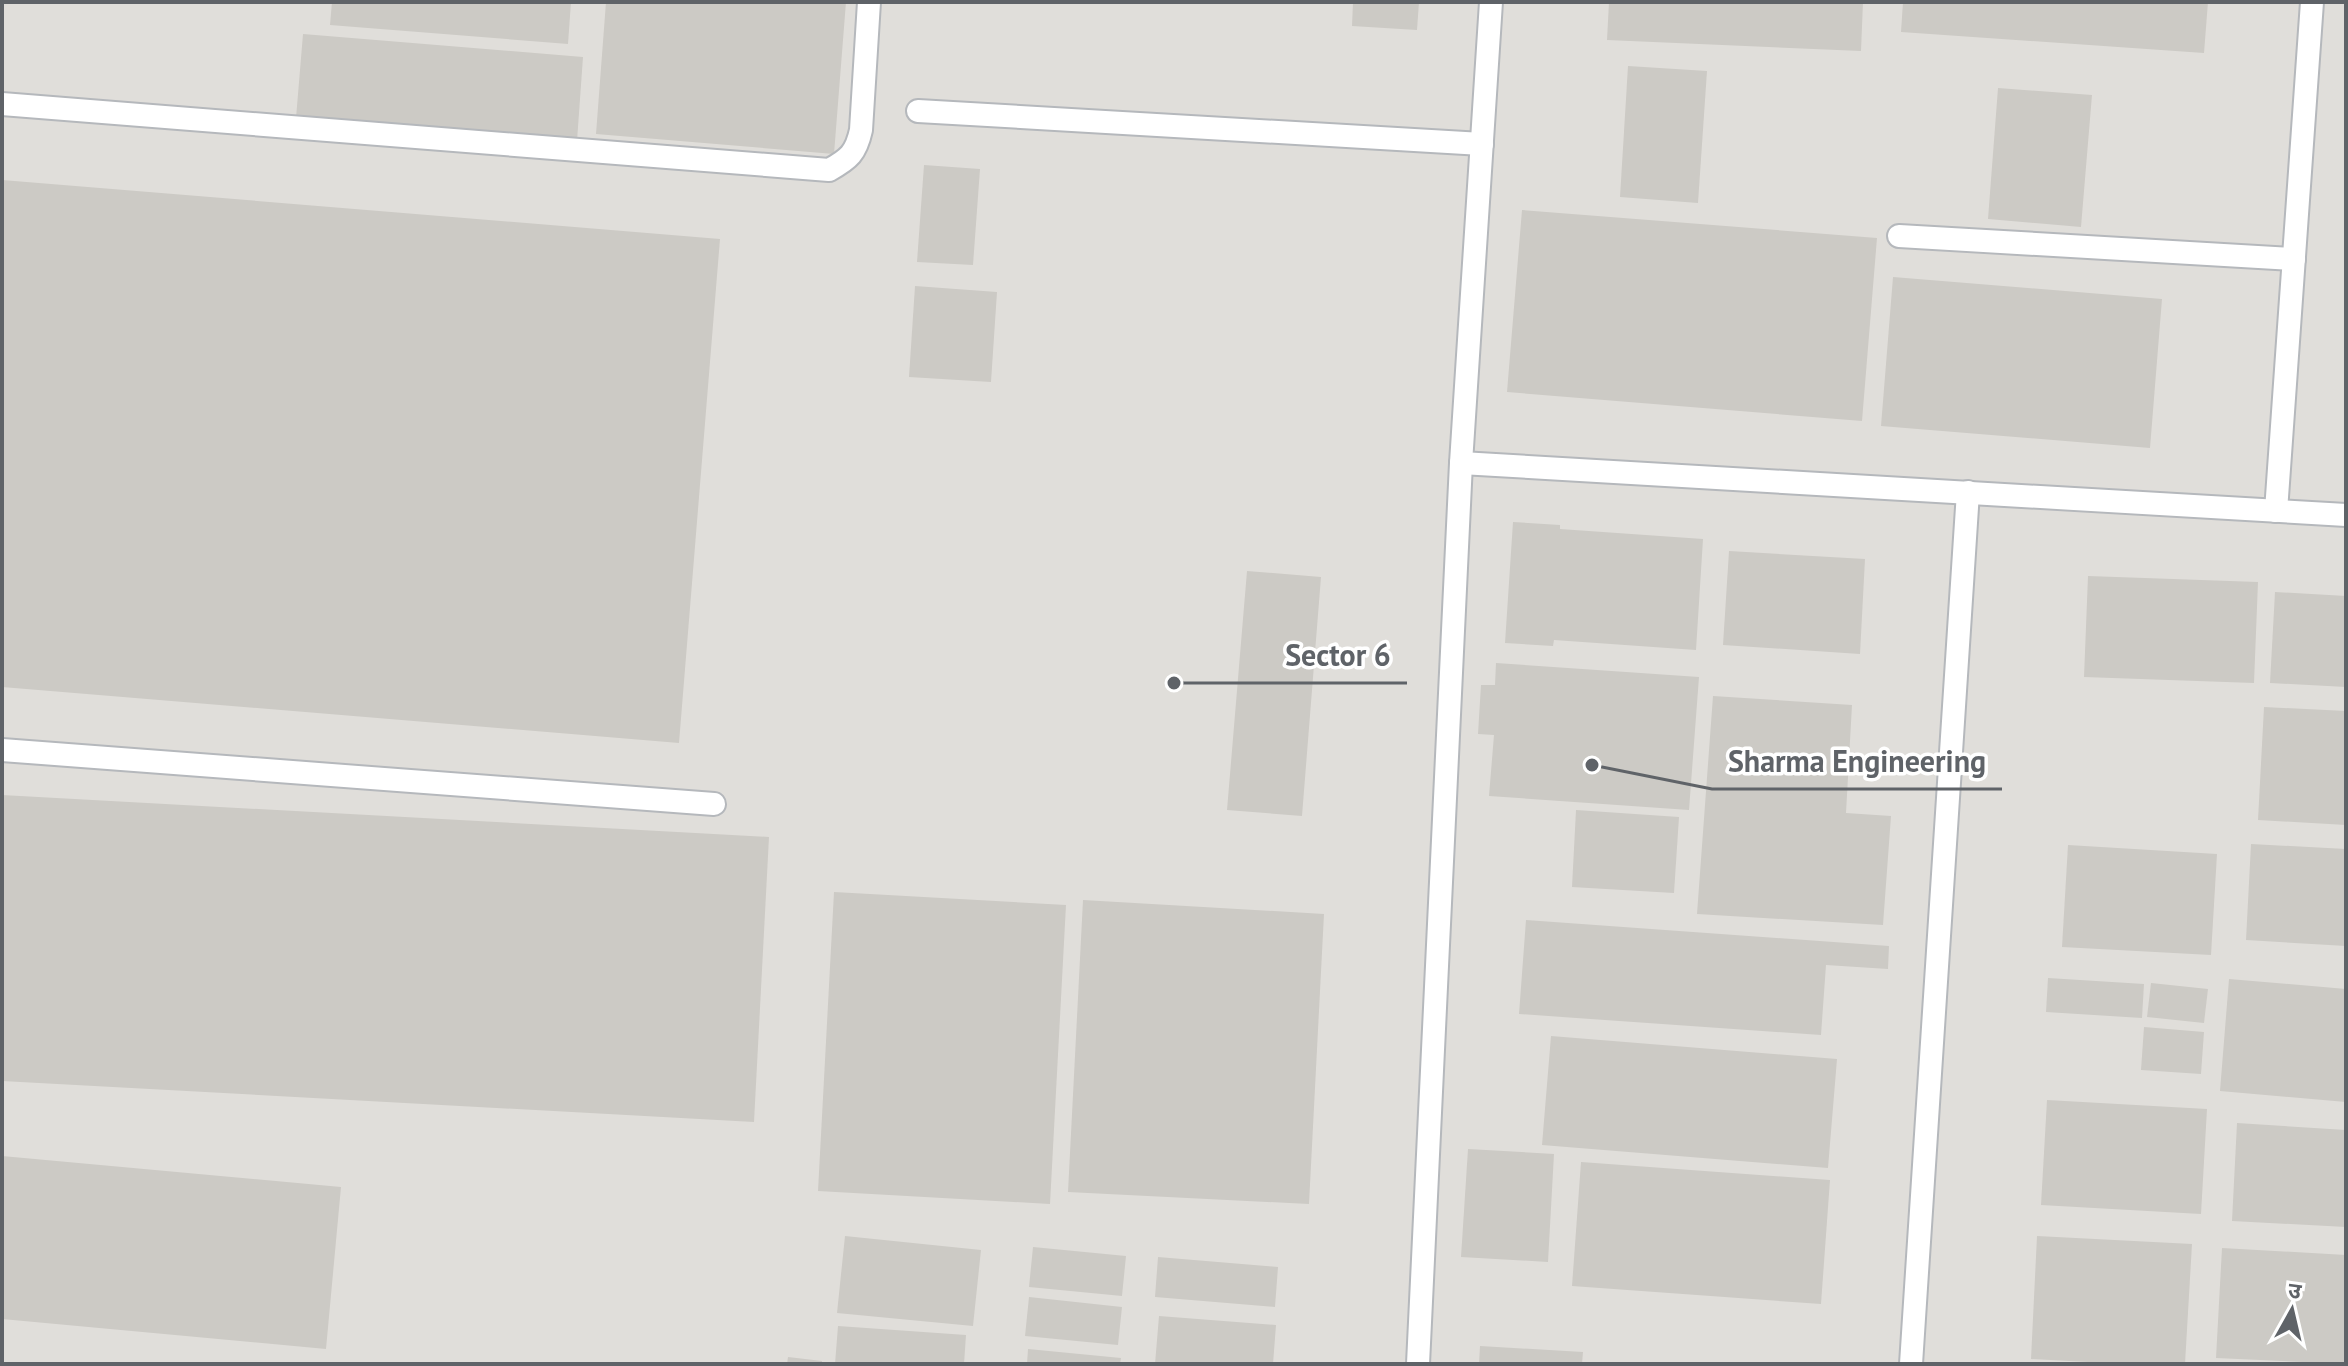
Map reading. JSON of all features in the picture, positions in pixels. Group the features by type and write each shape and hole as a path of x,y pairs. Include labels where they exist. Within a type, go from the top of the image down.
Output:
{"lane":[{"path":"2,104 829,170 851,158 861,130 869,2"},
{"path":"1418,1364 1461,463 1491,2"},
{"path":"2276,511 2312,2"},
{"path":"918,111 1482,144"},
{"path":"1899,236 2294,259"},
{"path":"1461,463 2346,515"},
{"path":"1911,1364 1968,492"},
{"path":"2,750 714,804"}],"shaded area":[{"path":"2,2 2346,2 2346,1364 2,1364"}],"building":[{"path":"332,2 571,2 568,44 330,25"},
{"path":"606,2 846,2 834,154 596,134"},
{"path":"1353,2 1419,2 1417,30 1352,26"},
{"path":"1609,2 1863,2 1861,51 1607,40"},
{"path":"1903,2 2208,2 2204,53 1901,32"},
{"path":"303,34 583,57 577,141 296,118"},
{"path":"1628,66 1707,71 1698,203 1620,197"},
{"path":"1998,88 2092,95 2081,227 1988,219"},
{"path":"924,165 980,169 973,265 917,262"},
{"path":"2,180 720,239 679,743 2,687"},
{"path":"1522,210 1877,238 1862,421 1507,392"},
{"path":"1893,277 2162,299 2150,448 1881,426"},
{"path":"915,286 997,292 991,382 909,377"},
{"path":"1513,522 1560,525 1560,529 1703,539 1696,650 1554,640 1553,646 1505,643"},
{"path":"1729,551 1865,559 1860,654 1723,645"},
{"path":"1247,571 1321,577 1302,816 1227,810"},
{"path":"2088,576 2258,582 2254,683 2084,677"},
{"path":"2275,592 2346,596 2346,687 2270,683"},
{"path":"1496,663 1699,677 1689,810 1489,796 1494,735 1478,734 1481,685 1495,685"},
{"path":"1713,696 1852,705 1846,813 1891,816 1883,925 1697,914"},
{"path":"2264,707 2346,711 2346,825 2258,820"},
{"path":"2,795 769,837 754,1122 2,1081"},
{"path":"1576,810 1679,817 1674,893 1572,887"},
{"path":"2251,844 2346,849 2346,946 2246,940"},
{"path":"2068,845 2217,854 2211,955 2062,947"},
{"path":"834,892 1066,905 1050,1204 818,1191"},
{"path":"1083,900 1324,914 1309,1204 1068,1192"},
{"path":"1526,920 1889,946 1888,969 1826,965 1821,1035 1519,1014"},
{"path":"2048,978 2144,984 2142,1018 2046,1012"},
{"path":"2229,979 2346,989 2346,1102 2220,1091"},
{"path":"2151,983 2208,989 2204,1023 2147,1017"},
{"path":"2144,1027 2204,1032 2201,1074 2141,1070"},
{"path":"1551,1036 1837,1059 1828,1168 1542,1145"},
{"path":"2047,1100 2207,1109 2201,1214 2041,1205"},
{"path":"2237,1123 2346,1130 2346,1227 2232,1221"},
{"path":"1468,1149 1554,1154 1548,1262 1461,1257"},
{"path":"2,1156 341,1187 326,1349 2,1319"},
{"path":"1581,1162 1830,1180 1821,1304 1572,1286"},
{"path":"845,1236 981,1250 973,1326 837,1313"},
{"path":"2037,1236 2192,1244 2185,1364 2031,1359"},
{"path":"1033,1247 1126,1256 1122,1296 1029,1287"},
{"path":"2222,1248 2346,1255 2346,1364 2216,1358"},
{"path":"1158,1257 1278,1267 1275,1307 1155,1297"},
{"path":"1029,1297 1122,1307 1118,1345 1025,1336"},
{"path":"1159,1316 1276,1325 1273,1364 1155,1364"},
{"path":"838,1326 966,1335 964,1364 835,1364"},
{"path":"1480,1346 1583,1352 1582,1364 1479,1364"},
{"path":"1028,1349 1121,1358 1120,1364 1027,1364"},
{"path":"788,1357 822,1361 822,1364 787,1364"}],"place":[{"name":"Sector 6","path":"1174,683"},
{"name":"Sharma Engineering","path":"1592,765"}]}
